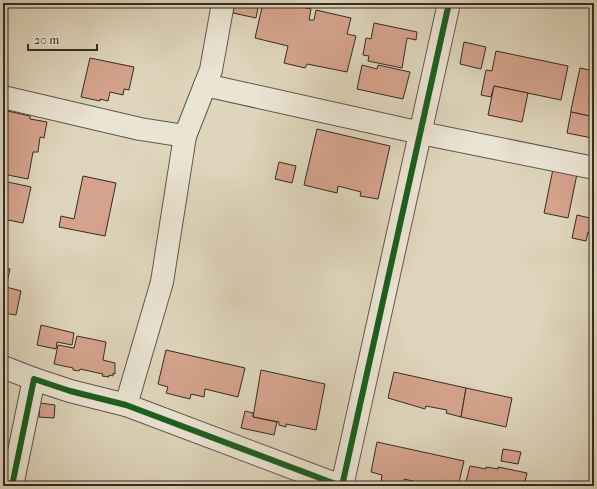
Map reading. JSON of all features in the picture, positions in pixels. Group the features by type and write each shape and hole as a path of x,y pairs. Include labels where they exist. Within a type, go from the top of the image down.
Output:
{"street":[{"path":"126,405 162,282 185,136 211,70 223,3"},
{"path":"3,367 70,391 126,405 342,486 449,3"},
{"path":"205,85 421,133 594,168"},
{"path":"3,97 140,129 185,136"},
{"path":"12,486 34,378"}],"building":[{"path":"235,3 259,3 256,18 233,13"},
{"path":"263,3 285,3 311,9 309,20 314,20 316,10 351,18 347,34 356,36 347,72 307,64 305,68 284,63 288,46 255,38"},
{"path":"374,23 417,32 416,40 407,38 402,68 368,61 369,56 363,55 366,38 371,39"},
{"path":"464,42 486,47 481,69 460,64"},
{"path":"496,51 568,66 561,100 494,86 491,97 481,95 486,70 492,71"},
{"path":"90,58 134,67 129,90 124,89 123,95 110,92 108,101 81,97"},
{"path":"362,65 377,69 378,65 410,72 403,99 357,89"},
{"path":"580,68 594,71 594,98 590,98 589,101 594,103 594,117 571,112"},
{"path":"494,86 528,93 522,122 488,115"},
{"path":"3,110 30,116 30,119 47,122 44,138 40,137 38,152 33,152 28,179 3,174"},
{"path":"571,112 594,117 594,143 591,142 592,138 567,133"},
{"path":"317,129 390,146 378,199 360,196 361,192 338,186 337,193 304,185"},
{"path":"279,162 296,166 292,183 275,179"},
{"path":"553,169 577,174 568,218 544,213"},
{"path":"83,176 116,183 105,236 59,227 61,216 74,219"},
{"path":"3,181 31,187 23,223 3,219"},
{"path":"577,215 594,219 594,233 588,232 586,241 572,238"},
{"path":"3,257 7,258 5,268 10,269 6,287 21,291 16,315 3,313"},
{"path":"41,325 74,333 72,345 57,342 56,349 37,345"},
{"path":"77,336 106,342 103,360 115,363 115,374 113,373 113,376 102,376 103,374 80,369 79,371 73,370 73,368 54,364 58,345 74,348"},
{"path":"166,350 245,368 238,397 205,389 204,397 191,394 190,399 166,393 168,387 158,384"},
{"path":"261,370 325,384 316,430 286,424 286,427 279,425 279,422 253,417"},
{"path":"394,372 466,388 461,417 446,413 447,410 426,406 425,409 388,398"},
{"path":"466,388 512,398 506,427 461,417"},
{"path":"40,403 55,405 54,418 39,417"},
{"path":"245,411 253,413 253,417 277,422 274,435 241,428"},
{"path":"377,442 464,461 458,486 435,486 404,479 403,486 381,482 382,475 371,472"},
{"path":"503,449 521,452 518,464 501,461"},
{"path":"470,466 486,469 486,467 498,469 498,467 527,473 524,486 465,486"}],"cycle path":[{"path":"342,486 449,3"},
{"path":"12,486 34,379 70,391 126,405 341,486"}]}
